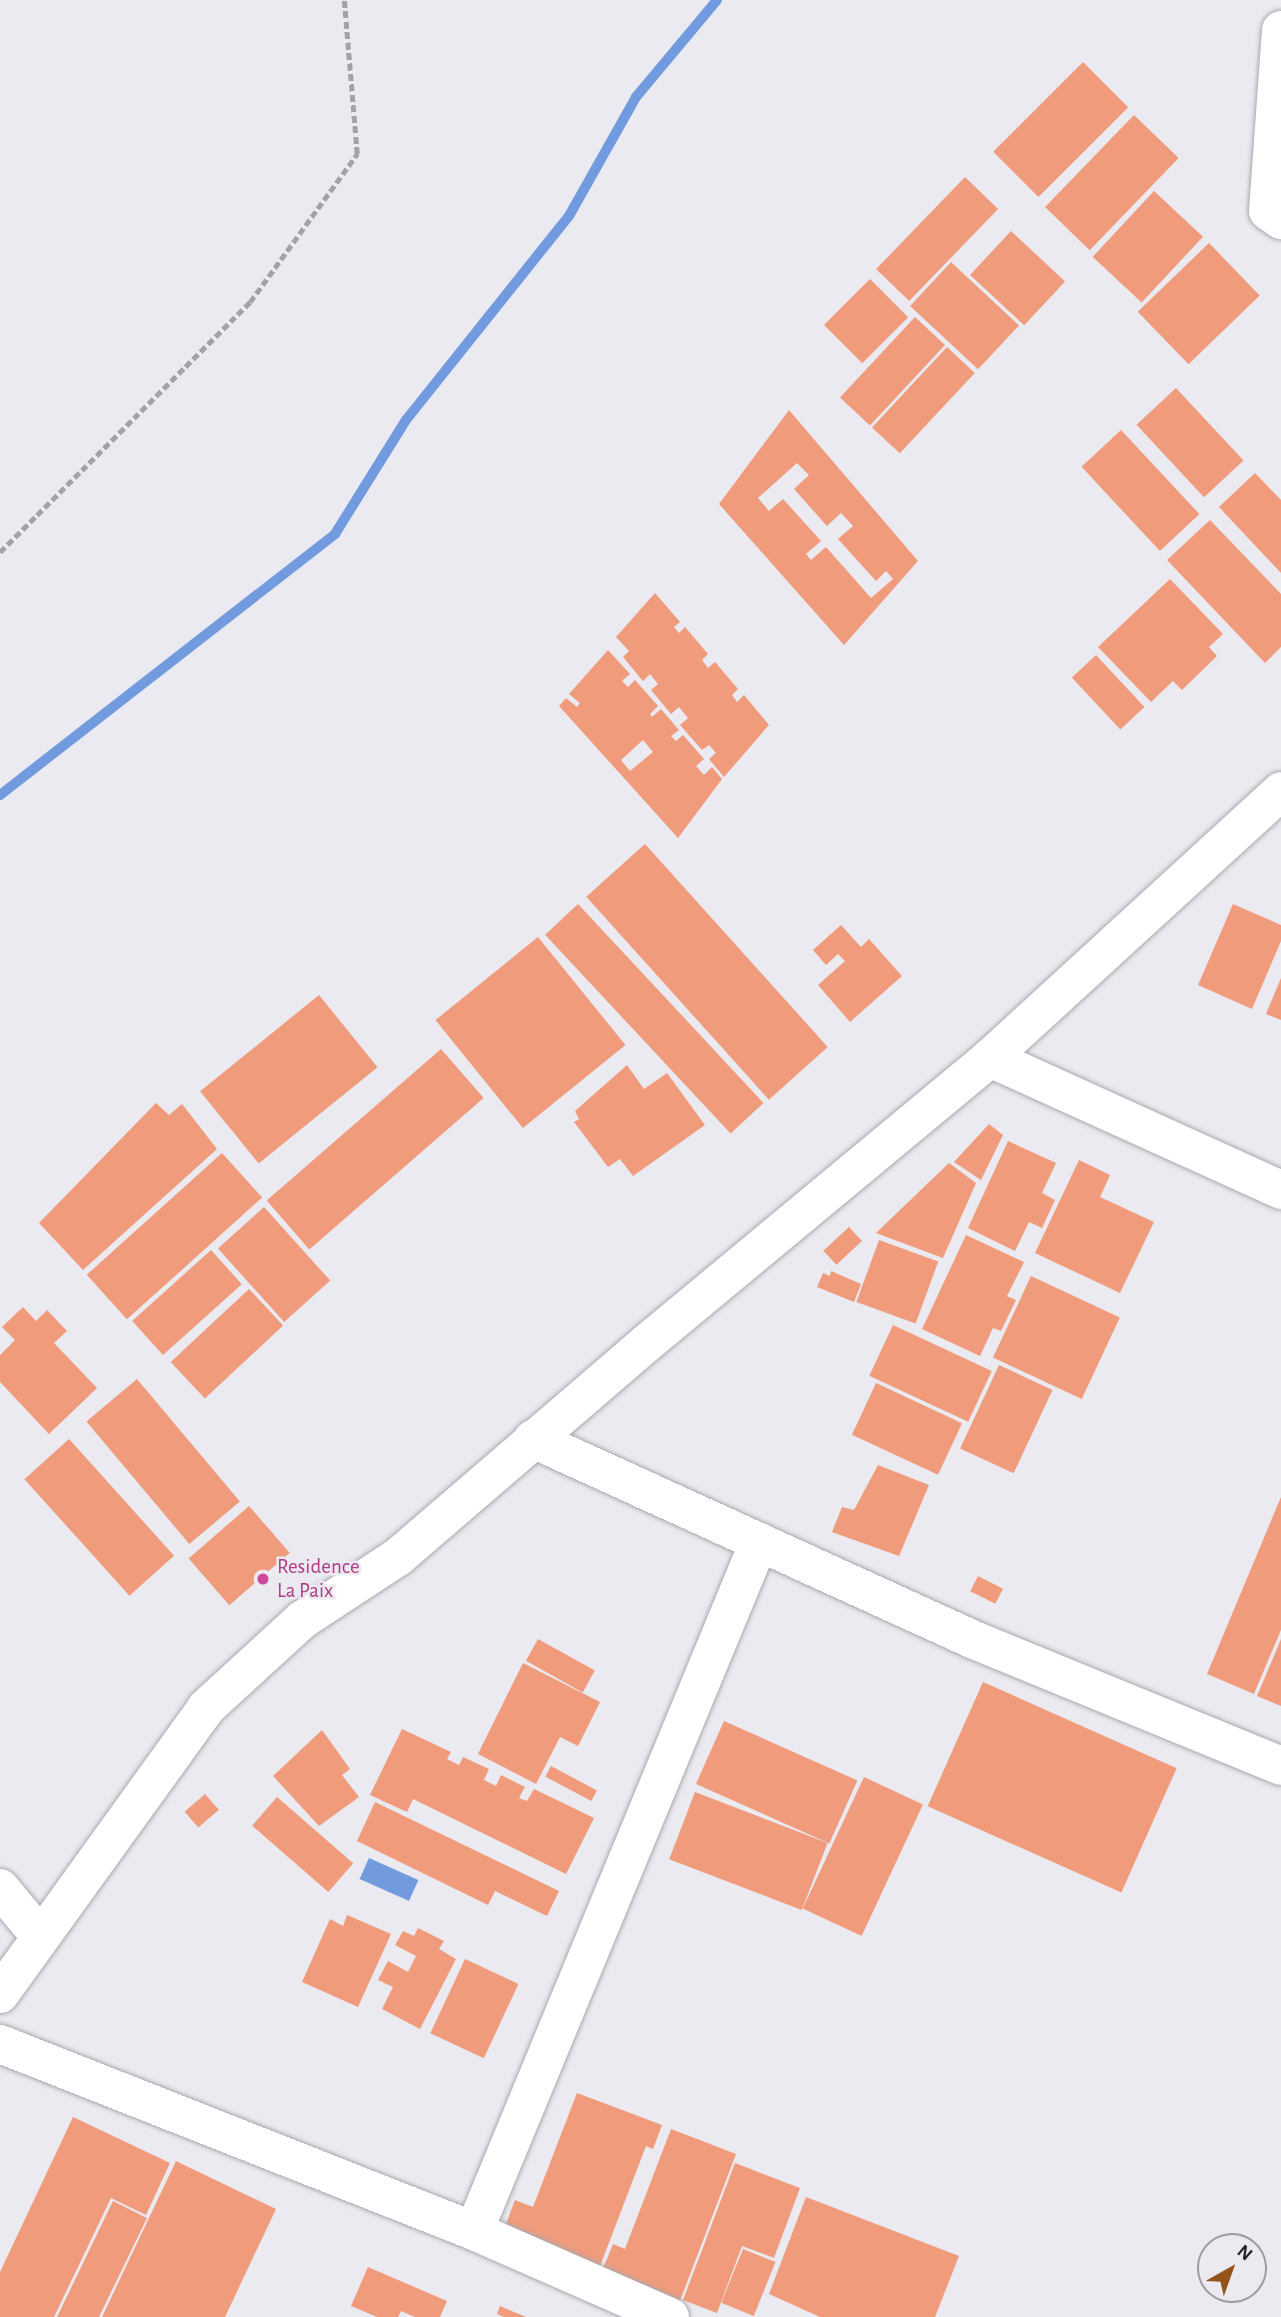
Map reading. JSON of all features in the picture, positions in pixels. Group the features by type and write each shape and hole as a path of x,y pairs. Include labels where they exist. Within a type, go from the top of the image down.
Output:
{"street":[{"path":"1281,30 1268,211 1281,220"},
{"path":"0,1994 206,1708 302,1620 398,1557 533,1439 990,1058 1281,791"},
{"path":"990,1058 1281,1190"},
{"path":"533,1439 974,1640 1281,1766"},
{"path":"474,2231 759,1542"},
{"path":"0,1888 40,1936"},
{"path":"0,2044 474,2231 670,2317"}],"path":[{"path":"0,552 250,302 357,154 344,0"}],"water":[{"path":"369,1858 418,1880 409,1901 360,1879"}],"building":[{"path":"1083,62 1128,107 1038,197 993,152"},
{"path":"1134,115 1179,158 1090,250 1045,207"},
{"path":"965,177 998,209 909,301 876,269"},
{"path":"1154,191 1203,237 1142,303 1093,257"},
{"path":"1011,231 1065,281 1024,325 970,275"},
{"path":"1209,243 1260,296 1188,364 1138,312"},
{"path":"951,262 1019,325 978,369 910,306"},
{"path":"870,279 908,317 862,363 824,325"},
{"path":"915,317 945,345 870,425 840,397"},
{"path":"947,347 975,373 900,453 872,427"},
{"path":"1176,388 1244,460 1204,497 1137,425"},
{"path":"789,410 918,561 844,645 719,504","holes":["797,463 809,475 794,489 827,526 841,513 853,526 838,539 876,581 886,571 893,579 871,598 826,547 811,560 806,554 821,541 783,499 769,511 758,498"]},
{"path":"1121,430 1199,514 1160,551 1082,467"},
{"path":"1255,473 1281,500 1281,573 1219,507"},
{"path":"1210,520 1281,594 1281,647 1265,663 1167,560"},
{"path":"1170,579 1223,634 1209,647 1217,656 1182,690 1173,681 1151,702 1098,647"},
{"path":"655,593 680,622 674,627 679,633 685,627 708,654 702,660 708,668 715,662 738,689 732,695 737,702 744,695 769,725 724,777 709,759 716,753 709,745 702,750 680,725 688,718 679,707 671,714 651,690 658,684 650,674 643,681 623,657 629,651 616,637"},
{"path":"608,650 630,674 622,681 628,687 635,680 658,706 650,714 652,717 661,709 679,730 671,736 676,741 683,735 704,759 696,766 704,775 712,767 722,779 678,838 559,706 566,698 577,707 580,703 569,694","holes":["643,740 653,752 630,771 621,760"]},
{"path":"1096,655 1144,707 1120,729 1072,678"},
{"path":"645,844 828,1047 769,1100 586,897"},
{"path":"578,904 764,1103 731,1134 545,935"},
{"path":"1233,904 1281,925 1281,941 1252,1009 1198,985"},
{"path":"841,925 861,947 869,939 902,976 850,1022 818,985 845,961 838,954 826,965 813,950"},
{"path":"538,937 625,1045 523,1128 435,1020"},
{"path":"1281,978 1281,1020 1266,1014"},
{"path":"319,995 378,1067 259,1164 200,1091"},
{"path":"441,1049 484,1098 309,1250 267,1201"},
{"path":"627,1065 644,1089 667,1073 705,1125 633,1176 620,1159 608,1167 574,1122 579,1119 575,1111"},
{"path":"156,1103 169,1115 182,1104 217,1149 83,1270 39,1223"},
{"path":"989,1124 1003,1135 981,1180 954,1162"},
{"path":"1008,1141 1056,1163 1042,1193 1055,1200 1042,1228 1029,1222 1015,1251 968,1228"},
{"path":"222,1153 262,1198 127,1319 87,1275"},
{"path":"1079,1160 1110,1175 1100,1197 1154,1222 1120,1293 1035,1253"},
{"path":"949,1163 976,1183 943,1258 876,1233"},
{"path":"264,1207 330,1281 284,1322 218,1248"},
{"path":"849,1227 862,1241 836,1265 823,1251"},
{"path":"966,1235 1024,1262 1007,1296 1016,1300 1001,1331 993,1328 980,1356 922,1329"},
{"path":"879,1240 938,1262 916,1324 856,1302"},
{"path":"211,1250 242,1284 163,1355 132,1321"},
{"path":"831,1271 861,1284 854,1302 817,1287 823,1273 830,1276"},
{"path":"1031,1276 1120,1317 1082,1399 993,1358"},
{"path":"249,1289 283,1326 205,1399 171,1362"},
{"path":"23,1307 36,1321 47,1310 67,1331 54,1343 97,1388 49,1434 0,1382 0,1355 15,1340 2,1327"},
{"path":"893,1325 992,1371 968,1422 869,1376"},
{"path":"999,1365 1052,1390 1014,1473 960,1448"},
{"path":"137,1379 240,1502 189,1544 86,1421"},
{"path":"876,1383 962,1423 938,1475 852,1435"},
{"path":"69,1439 174,1556 129,1596 24,1479"},
{"path":"878,1465 929,1485 899,1556 832,1532 842,1507 854,1510"},
{"path":"1281,1497 1281,1630 1254,1694 1207,1674"},
{"path":"249,1506 290,1553 229,1605 189,1558"},
{"path":"978,1576 1003,1589 995,1604 970,1591"},
{"path":"538,1639 595,1671 583,1692 526,1661"},
{"path":"1281,1639 1281,1706 1257,1696"},
{"path":"523,1663 600,1702 578,1746 560,1737 536,1784 478,1754"},
{"path":"983,1682 1177,1768 1121,1892 928,1806"},
{"path":"724,1721 857,1780 829,1843 696,1784"},
{"path":"402,1729 451,1752 447,1759 459,1765 463,1757 489,1769 484,1780 496,1786 501,1775 525,1787 519,1798 527,1801 534,1789 594,1818 566,1874 413,1799 407,1812 370,1795"},
{"path":"322,1730 350,1769 342,1775 359,1797 319,1826 273,1776"},
{"path":"551,1766 597,1790 591,1801 545,1777"},
{"path":"864,1777 923,1804 862,1936 803,1908"},
{"path":"695,1792 828,1843 802,1910 669,1859"},
{"path":"205,1794 219,1810 198,1828 185,1812"},
{"path":"277,1797 353,1863 328,1892 252,1826"},
{"path":"375,1802 559,1891 547,1916 495,1891 488,1905 357,1841"},
{"path":"347,1915 391,1934 358,2007 302,1982 330,1919 343,1926"},
{"path":"418,1928 444,1941 439,1949 456,1959 420,2029 382,2009 393,1987 378,1980 388,1961 408,1972 416,1956 395,1945 403,1931 414,1936"},
{"path":"465,1959 518,1984 484,2058 430,2033"},
{"path":"577,2093 662,2125 653,2149 646,2146 597,2274 501,2237 515,2200 533,2207"},
{"path":"73,2117 170,2163 146,2215 111,2198 54,2317 0,2317 0,2272"},
{"path":"671,2129 736,2154 678,2306 600,2276 613,2244 625,2249"},
{"path":"176,2161 276,2209 225,2317 102,2317"},
{"path":"735,2163 800,2188 774,2258 742,2246 717,2313 683,2300"},
{"path":"806,2197 959,2256 935,2317 820,2317 769,2294"},
{"path":"113,2201 147,2218 99,2317 57,2317"},
{"path":"743,2249 775,2262 754,2316 721,2303"},
{"path":"368,2267 447,2301 440,2317 415,2317 401,2311 398,2317 377,2317 351,2306"},
{"path":"500,2306 526,2317 504,2317 497,2314"}],"waterway":[{"path":"0,795 335,534 406,420 569,216 636,97 717,0"}],"place":[{"name":"Residence La Paix","path":"263,1579"}]}
